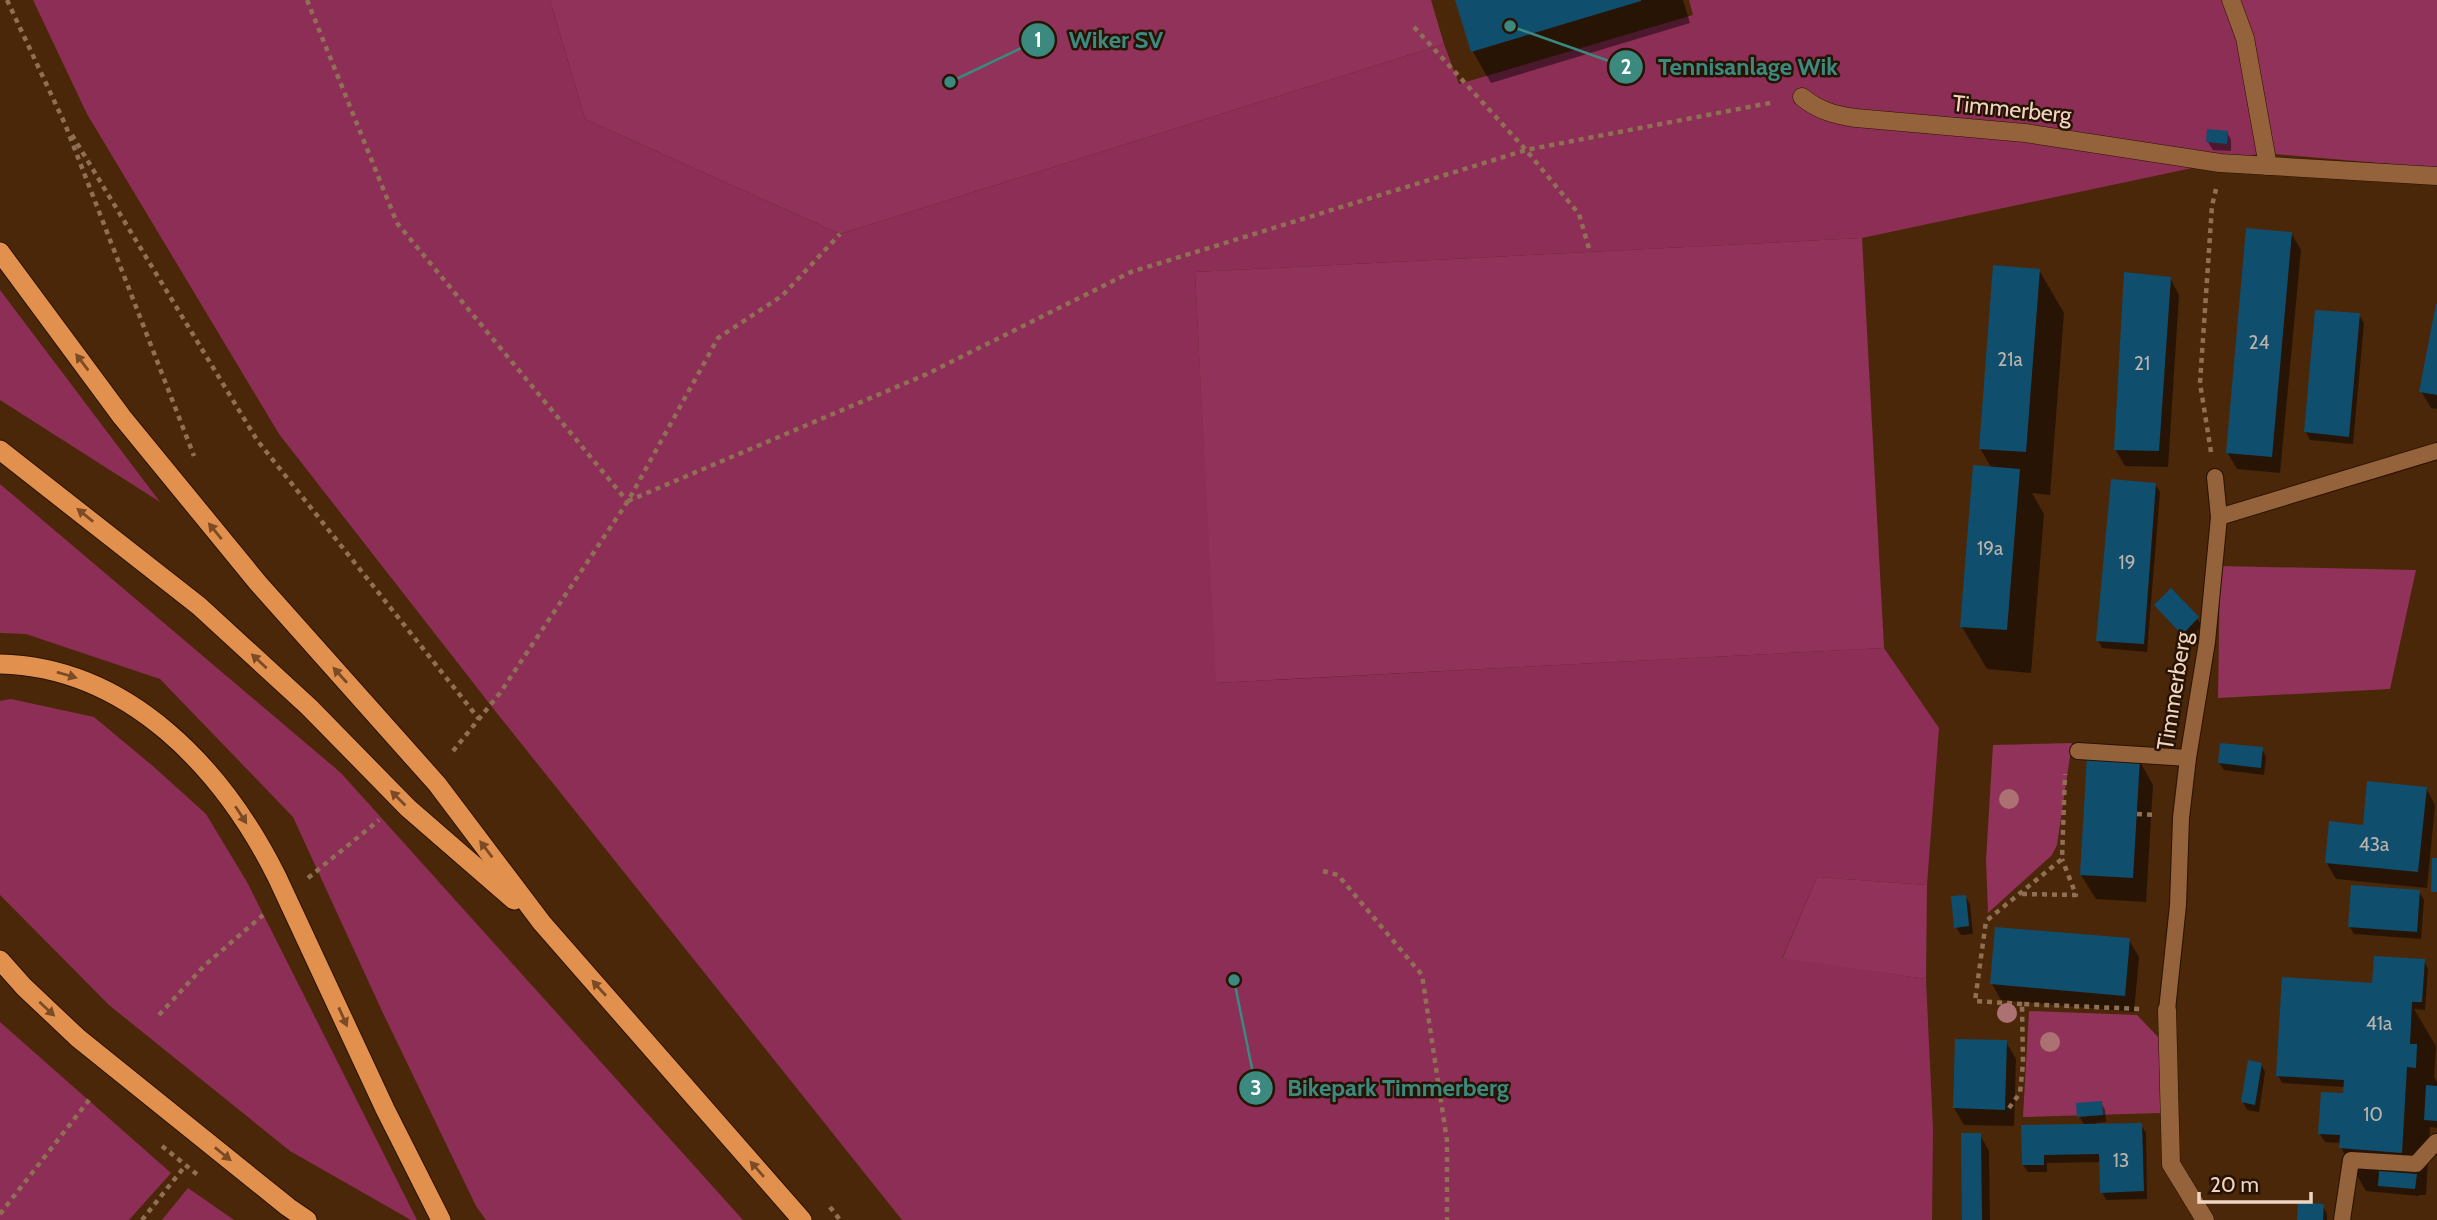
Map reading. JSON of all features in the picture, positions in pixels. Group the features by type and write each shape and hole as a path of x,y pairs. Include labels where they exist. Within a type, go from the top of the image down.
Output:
{"highway":[{"path":"0,252 122,417 258,583 437,784 542,923 802,1220"},
{"path":"0,450 199,606 309,707 408,808 542,923"},
{"path":"0,664 63,673 101,687 127,701 194,756 231,800 262,846 385,1109 441,1220"},
{"path":"0,960 24,987 78,1038 307,1220"}],"street":[{"path":"2231,0 2245,38 2268,166"},
{"name":"Timmerberg","path":"1802,97 1814,107 1845,117 2025,133 2220,163 2437,176"},
{"name":"Timmerberg","path":"2167,1010 2171,1164 2205,1220"}],"lane":[{"path":"2219,517 2437,452"},
{"name":"Timmerberg","path":"2167,1010 2178,905 2181,818 2207,642 2219,517 2215,477"},
{"path":"2078,751 2188,758"},
{"path":"2342,1220 2351,1160 2416,1164 2436,1142"}],"path":[{"path":"7,0 65,124 197,464"},
{"path":"307,0 397,223 628,501"},
{"path":"1414,27 1526,150 1579,214 1590,251"},
{"path":"628,501 927,374 1131,272 1526,150 1802,97"},
{"path":"65,124 257,440 479,719"},
{"path":"2215,477 2200,383 2212,206 2220,163"},
{"path":"453,751 500,693 628,501 718,338 782,296 840,234"},
{"path":"2021,894 2076,895 2062,859 2065,764 2078,751"},
{"path":"308,878 379,819"},
{"path":"2062,859 1986,920 1975,1001 2167,1010"},
{"path":"1322,871 1338,875 1422,975 1447,1141 1447,1220"},
{"path":"159,1015 205,965 266,912"},
{"path":"2009,1108 2020,1093 2023,1063 2022,1004"},
{"path":"0,1214 89,1100"},
{"path":"142,1220 184,1166"},
{"path":"823,1199 840,1220"}],"shaded area":[{"path":"33,0 550,0 585,119 840,234 1444,44 1459,84 1693,15 1689,0 2226,0 2235,24 2263,153 1862,238 1195,272 1216,683 1884,648 1939,728 1927,885 1817,877 1782,958 1926,979 1933,1129 1932,1220 902,1220 496,712 279,434 87,114"},
{"path":"550,0 1431,0 1444,44 840,234 585,119"},
{"path":"2226,0 2437,0 2437,168 2263,153"},
{"path":"1862,238 1884,648 1215,683 1195,272"},
{"path":"0,290 160,502 0,400"},
{"path":"0,484 341,773 743,1220 486,1220 476,1206 382,1011 293,817 160,679 26,634 0,633"},
{"path":"2220,566 2416,570 2390,689 2218,698"},
{"path":"11,699 94,717 206,814 247,882 417,1220 411,1220 290,1151 109,1005 0,895 0,701"},
{"path":"2072,743 2057,845 2052,855 1988,913 1986,860 1993,745"},
{"path":"1817,877 1927,885 1926,979 1782,959"},
{"path":"2029,1011 2137,1015 2161,1040 2162,1113 2023,1117"},
{"path":"0,1022 171,1173 129,1220 0,1220"},
{"path":"188,1188 234,1220 162,1220"}],"building":[{"path":"1455,0 1641,0 1641,1 1471,52"},
{"path":"2207,129 2228,131 2227,144 2206,142"},
{"path":"2246,228 2292,232 2272,457 2226,453"},
{"path":"1993,265 2040,269 2026,452 1979,449"},
{"path":"2124,272 2171,277 2159,451 2114,450"},
{"path":"2437,304 2437,395 2419,392"},
{"path":"2315,310 2360,313 2349,437 2304,432"},
{"path":"1973,465 2020,469 2007,630 1960,627"},
{"path":"2111,479 2156,483 2144,644 2096,641"},
{"path":"2171,588 2199,617 2182,635 2154,605"},
{"path":"2220,743 2263,747 2261,768 2218,763"},
{"path":"2087,755 2140,758 2133,878 2080,875"},
{"path":"2367,781 2427,787 2418,872 2325,863 2329,821 2363,825"},
{"path":"2432,858 2437,858 2437,892 2431,892"},
{"path":"2351,885 2420,890 2417,932 2348,927"},
{"path":"1966,895 1969,926 1954,928 1951,896"},
{"path":"1995,927 2130,938 2125,996 1990,984"},
{"path":"2374,956 2425,959 2422,1002 2412,1002 2410,1044 2417,1044 2416,1068 2407,1067 2402,1153 2339,1148 2340,1135 2318,1134 2321,1092 2343,1093 2344,1080 2276,1076 2282,977 2372,983"},
{"path":"1955,1039 2007,1040 2005,1110 1953,1108"},
{"path":"2248,1060 2262,1063 2255,1105 2241,1102"},
{"path":"2426,1085 2437,1086 2437,1121 2424,1120"},
{"path":"2102,1101 2103,1115 2077,1117 2076,1103"},
{"path":"2142,1123 2144,1191 2100,1193 2099,1154 2044,1155 2044,1165 2022,1165 2021,1125"},
{"path":"1961,1133 1981,1133 1982,1220 1962,1220"},
{"path":"2379,1171 2417,1174 2415,1189 2378,1186"},
{"path":"2298,1202 2324,1204 2323,1220 2297,1220"}],"place":[{"name":"Tennisanlage Wik","path":"1510,26"},
{"name":"Wiker SV","path":"950,82"},
{"name":"Bikepark Timmerberg","path":"1234,980"}]}
